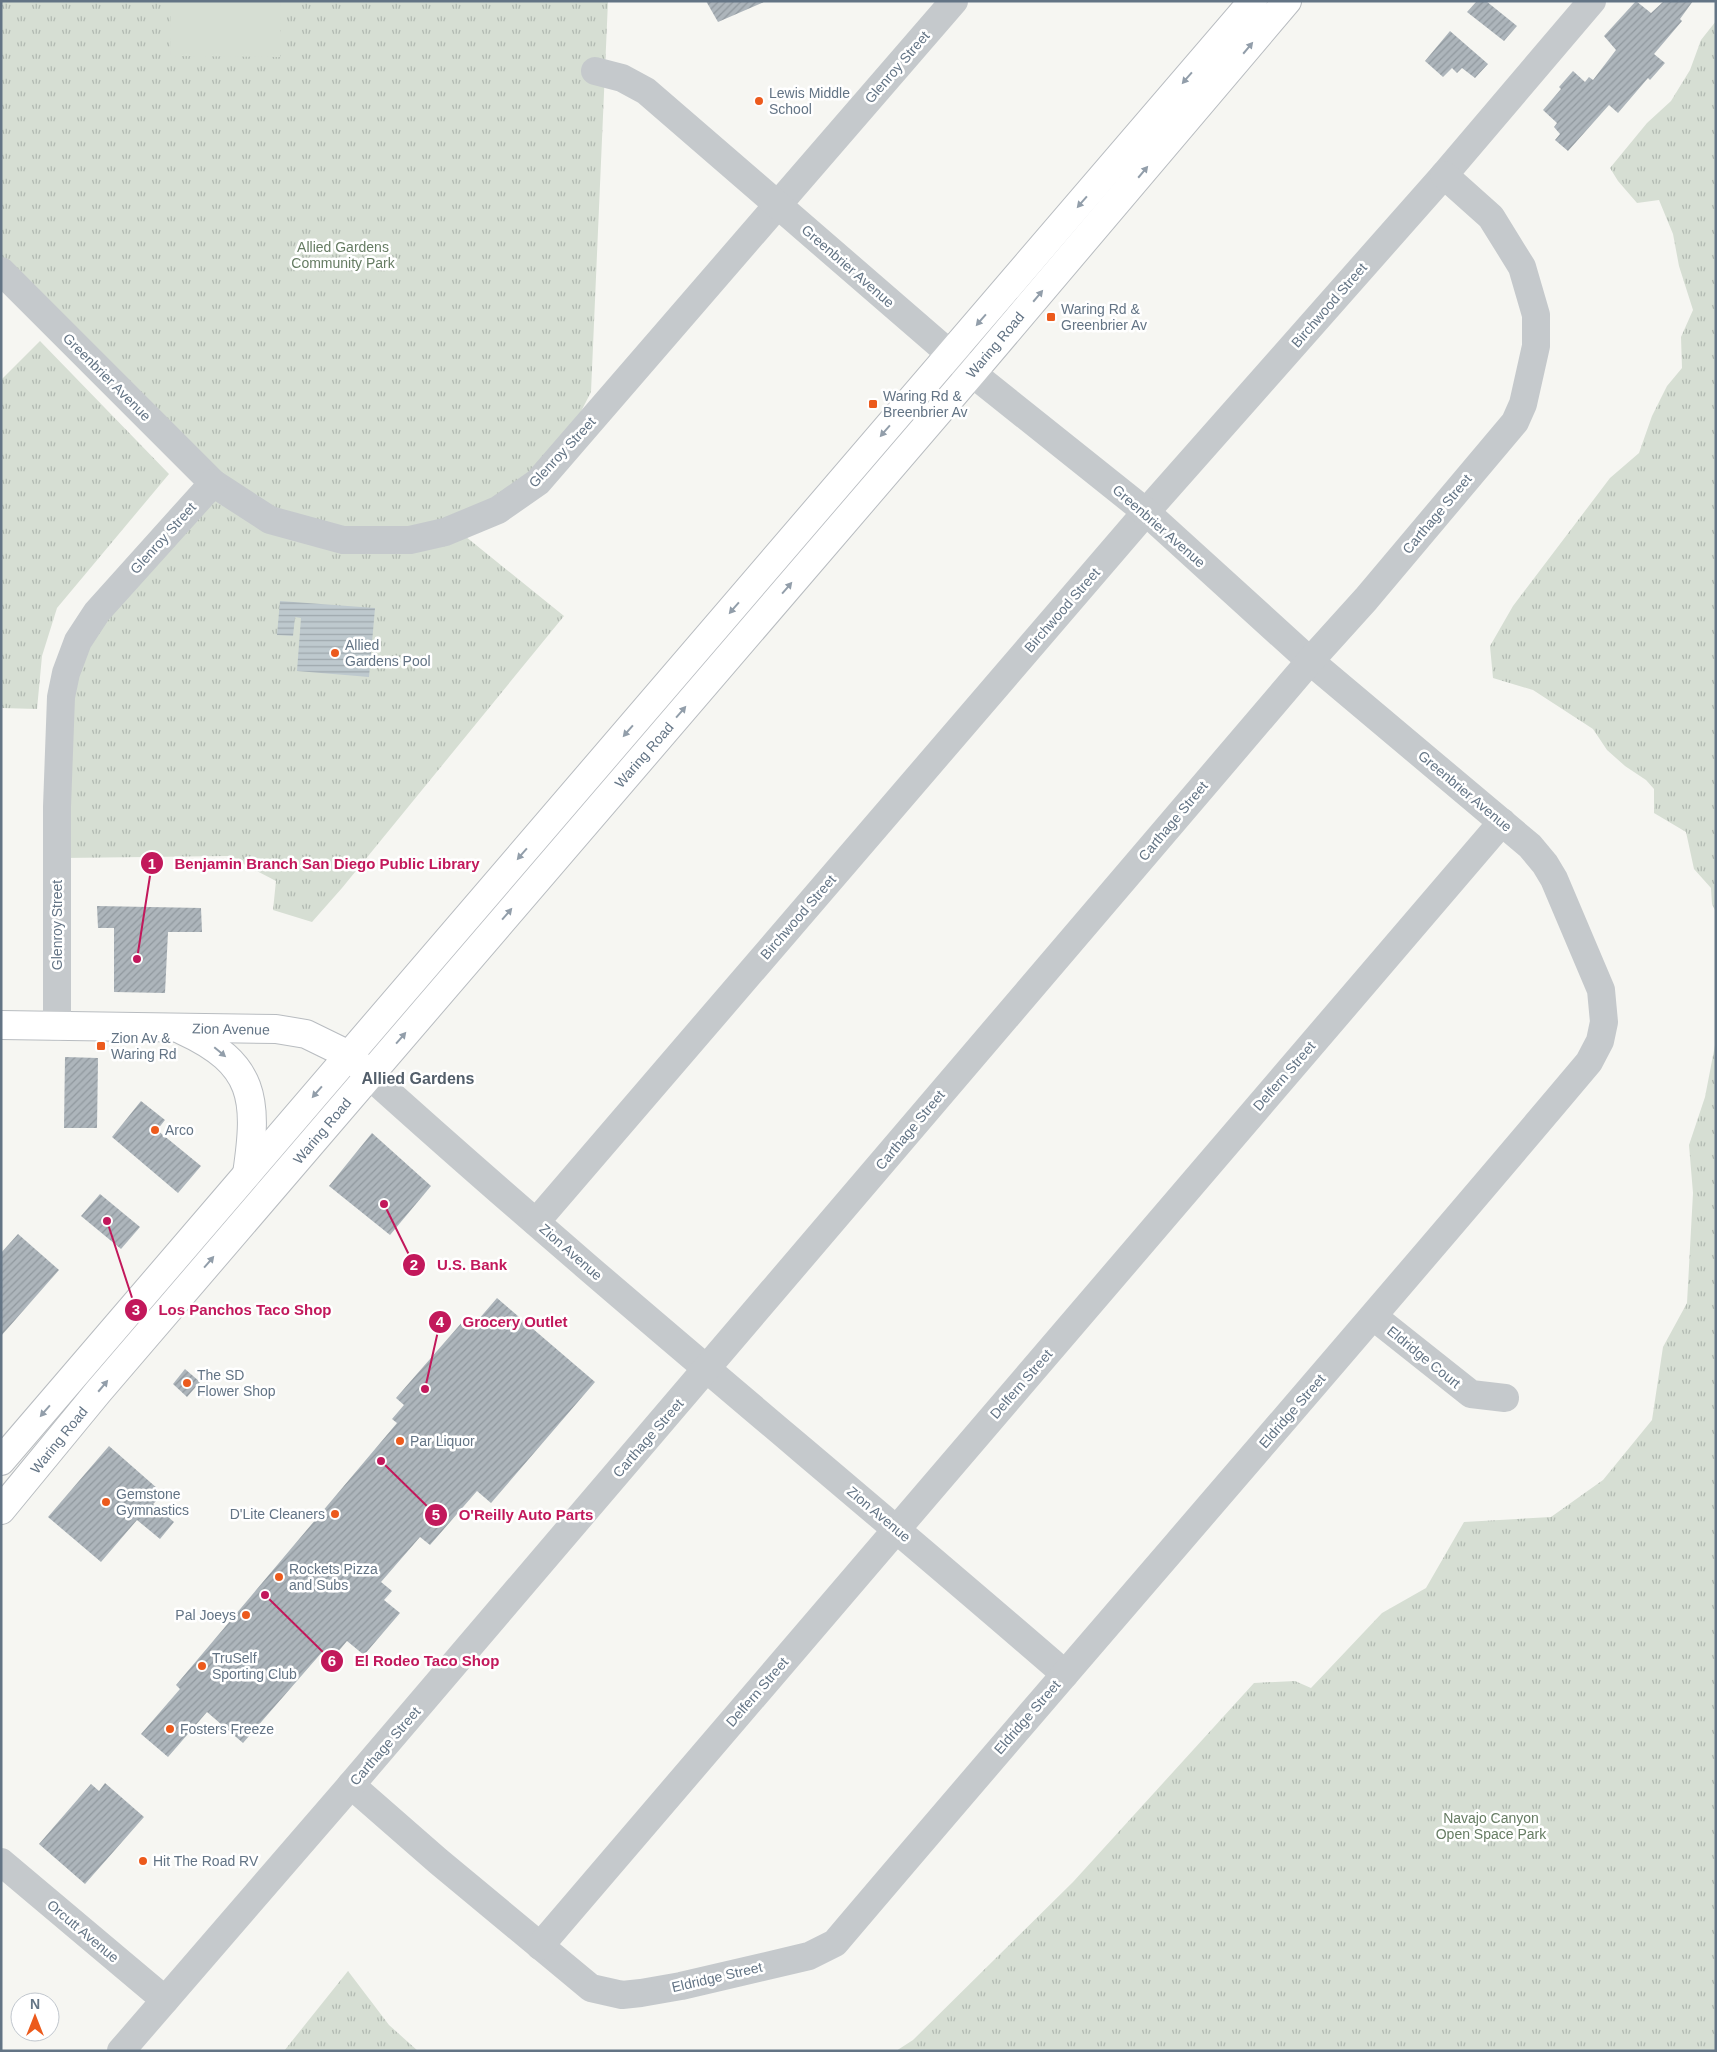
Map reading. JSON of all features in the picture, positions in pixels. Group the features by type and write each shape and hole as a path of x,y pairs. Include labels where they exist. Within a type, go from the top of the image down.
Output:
{"main road":[{"name":"Waring Road","path":"1,1461 1253,1"},
{"name":"Waring Road","path":"1,1510 98,1392 972,373 1287,1"},
{"name":"Zion Avenue","path":"1,1025 276,1029 306,1034 349,1056 369,1075"},
{"path":"177,1028 213,1046 232,1062 241,1074 250,1096 252,1130 247,1174"}],"street":[{"name":"Glenroy Street","path":"57,1027 57,807 61,698 66,673 78,641 97,612 213,483 270,520 343,540 410,540 445,532 498,510 538,482 954,1"},
{"name":"Birchwood Street","path":"536,1222 1146,512 1444,175 1592,1"},
{"name":"Greenbrier Avenue","path":"595,71 622,78 646,91 972,373 1146,512 1310,661 1530,846 1554,879 1601,990 1604,1022 1600,1041 1589,1062"},
{"name":"Carthage Street","path":"121,2051 351,1785 1310,661 1366,599 1515,422 1523,404 1536,346 1536,314 1522,267 1491,217 1444,175"},
{"name":"Greenbrier Avenue","path":"1,271 213,483"},
{"name":"Delfern Street","path":"540,1946 1502,822"},
{"name":"Eldridge Street","path":"351,1785 591,1988 622,1995 649,1992 808,1956 835,1943 1064,1674 1374,1316 1589,1062"},
{"name":"Zion Avenue","path":"369,1075 706,1369 897,1529 1064,1674"},
{"name":"Eldridge Court","path":"1374,1316 1471,1394 1505,1398"},
{"name":"Orcutt Avenue","path":"1,1862 165,2000"}],"green space":[{"name":"Allied Gardens Community Park","path":"1,1 608,1 591,392 552,468 455,528 564,616 342,888 312,922 273,910 276,881 228,856 63,858 69,666 212,483 1,271"},
{"path":"171,1 281,1 280,57 170,56"},
{"path":"1716,21 1716,912 1712,904 1711,888 1694,869 1686,832 1654,813 1654,789 1646,780 1625,766 1607,750 1593,729 1533,690 1493,678 1490,646 1513,606 1610,478 1639,453 1652,416 1667,386 1682,368 1681,337 1693,310 1679,266 1673,234 1659,200 1637,203 1618,181 1610,168 1647,123 1671,101 1690,70 1701,40"},
{"path":"40,341 169,474 57,608 42,656 37,709 1,708 1,380"},
{"name":"Navajo Canyon Open Space Park","path":"1716,1040 1716,2051 896,2051 913,2040 1073,1882 1254,1683 1295,1681 1311,1688 1382,1613 1426,1588 1464,1522 1551,1517 1603,1480 1652,1420 1663,1347 1687,1303 1693,1193 1689,1145 1705,1097"},
{"path":"348,1971 389,2025 418,2051 284,2051"}],"shaded area":[{"name":"Allied Gardens Pool","path":"280,601 375,608 369,677 297,671 301,618 295,617 293,636 277,635"}],"building":[{"path":"706,1 766,1 718,22"},
{"path":"1477,1 1486,1 1517,26 1504,41 1467,12"},
{"path":"1636,1 1651,13 1664,1 1693,1 1680,19 1682,21 1654,54 1665,63 1650,80 1648,78 1618,113 1609,105 1568,151 1555,140 1560,134 1554,127 1557,123 1543,110 1573,71 1585,82 1589,77 1593,80 1616,50 1604,36"},
{"path":"1450,31 1488,64 1475,78 1462,68 1457,73 1452,68 1443,77 1425,61"},
{"path":"97,906 201,908 202,932 168,932 165,993 114,992 114,928 98,928"},
{"path":"65,1057 98,1058 97,1128 64,1128"},
{"path":"141,1101 165,1120 157,1130 201,1166 178,1193 112,1137"},
{"path":"372,1133 431,1186 390,1235 329,1186"},
{"path":"100,1194 140,1227 121,1249 81,1216"},
{"path":"18,1234 59,1270 1,1336 1,1253"},
{"path":"497,1298 595,1382 491,1503 477,1491 430,1545 420,1537 381,1582 392,1591 384,1600 400,1613 364,1655 347,1641 332,1659 323,1651 243,1743 207,1712 168,1757 141,1734 180,1689 176,1685 397,1423 392,1419 404,1405 396,1398 464,1320 472,1327"},
{"path":"185,1369 200,1382 187,1397 173,1384"},
{"path":"109,1446 158,1489 153,1495 158,1499 153,1504 174,1522 160,1539 137,1520 101,1562 48,1517"},
{"path":"105,1783 144,1817 85,1884 39,1844 91,1784 99,1791"}],"place":[{"name":"Lewis Middle School","path":"759,101"},
{"name":"Waring Rd & Greenbrier Av","path":"1051,317"},
{"name":"Waring Rd & Breenbrier Av","path":"873,404"},
{"name":"Allied Gardens Pool","path":"335,653"},
{"name":"Benjamin Branch San Diego Public Library","path":"137,959"},
{"name":"Zion Av & Waring Rd","path":"101,1046"},
{"name":"Arco","path":"155,1130"},
{"name":"U.S. Bank","path":"384,1204"},
{"name":"Los Panchos Taco Shop","path":"107,1221"},
{"name":"The SD Flower Shop","path":"187,1383"},
{"name":"Grocery Outlet","path":"425,1389"},
{"name":"Par Liquor","path":"400,1441"},
{"name":"O'Reilly Auto Parts","path":"381,1461"},
{"name":"Gemstone Gymnastics","path":"106,1502"},
{"name":"D'Lite Cleaners","path":"335,1514"},
{"name":"Rockets Pizza and Subs","path":"279,1577"},
{"name":"El Rodeo Taco Shop","path":"265,1595"},
{"name":"Pal Joeys","path":"246,1615"},
{"name":"TruSelf Sporting Club","path":"202,1666"},
{"name":"Fosters Freeze","path":"170,1729"},
{"name":"Hit The Road RV","path":"143,1861"}],"district":[{"name":"Allied Gardens","path":"418,1078"}]}
